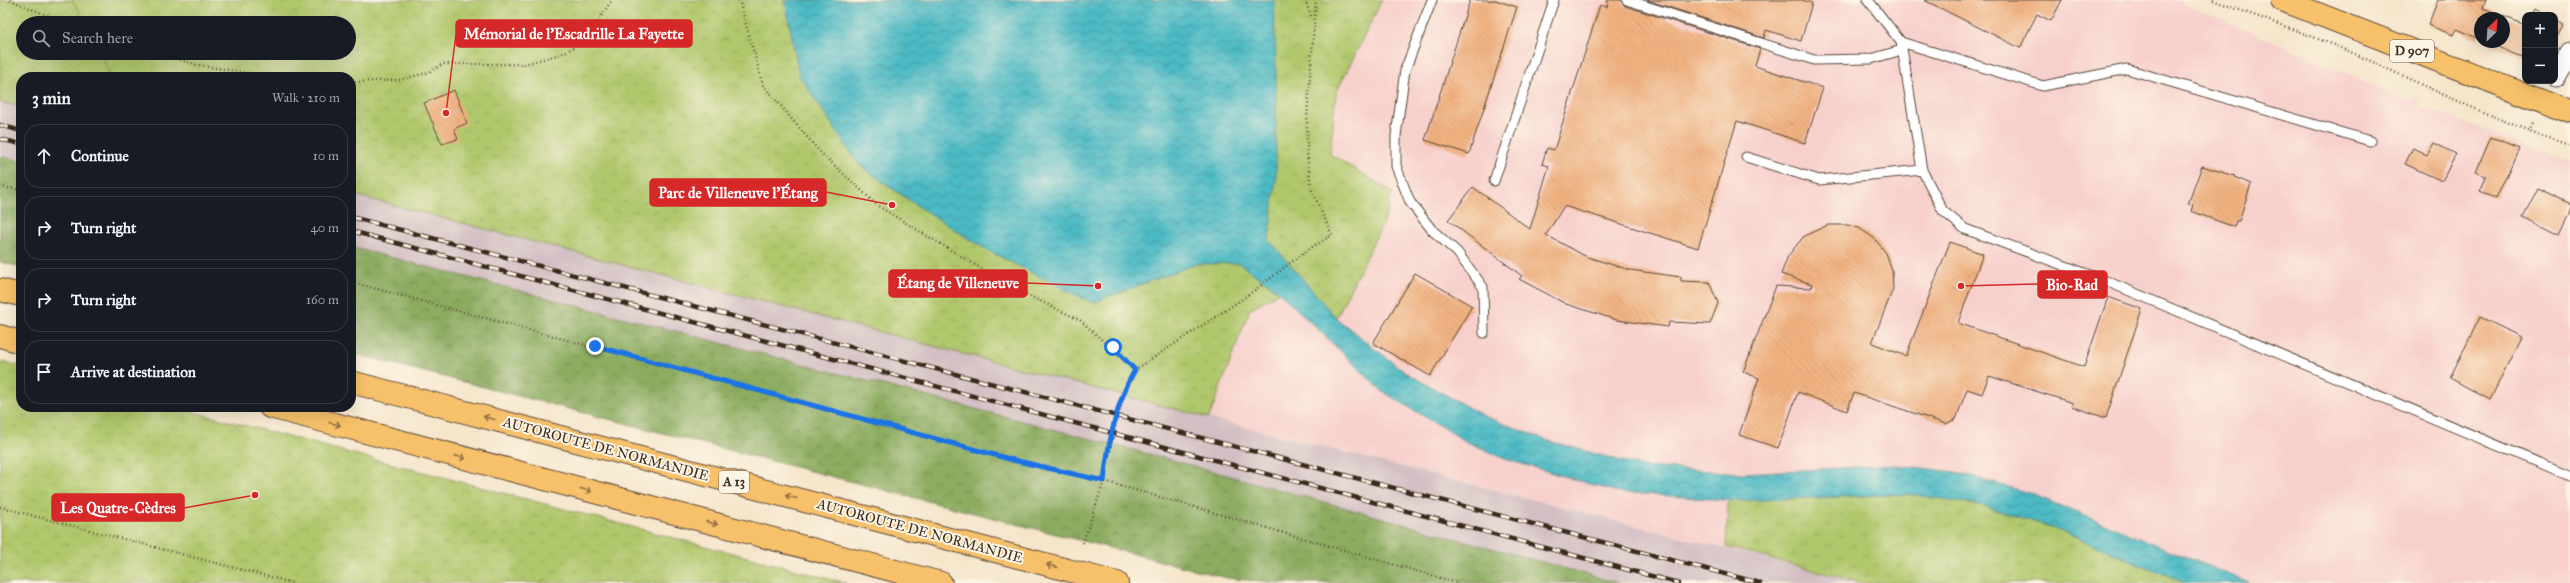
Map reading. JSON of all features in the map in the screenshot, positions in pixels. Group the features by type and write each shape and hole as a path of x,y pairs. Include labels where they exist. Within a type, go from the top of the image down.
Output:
{"main road":[{"name":"D 907","path":"2282,0 2317,7 2570,112"},
{"path":"0,290 16,294"},
{"path":"0,336 16,341"},
{"name":"AUTOROUTE DE NORMANDIE","path":"356,383 1117,583"},
{"path":"289,412 941,583"}],"street":[{"path":"2558,72 2570,51"},
{"path":"2542,101 2551,84"}],"lane":[{"path":"1432,0 1405,70 1396,136 1396,166 1410,202 1432,230 1457,252 1483,288 1484,333"},
{"path":"1494,181 1554,0"},
{"path":"1627,0 1814,60 1871,59 1902,46 2043,86 2127,69 2370,141"},
{"path":"1868,0 1902,46 1922,170 1943,212 1965,229 2106,281 2570,476"},
{"path":"1746,157 1819,180 1922,170"}],"path":[{"path":"10,0 49,16"},
{"path":"356,82 400,80 429,72 443,64 525,64 561,54 584,42 612,0"},
{"path":"739,0 763,85 820,150 878,206 1015,288 1080,320 1135,370"},
{"path":"1305,0 1312,18"},
{"path":"1083,543 1104,481 1106,461 1125,388 1135,370 1247,296 1309,249 1332,235 1311,188 1307,154 1312,18 1316,0"},
{"path":"2213,0 2354,54 2434,92 2528,132 2570,145"},
{"path":"181,60 198,65 241,72"},
{"path":"0,186 16,189"},
{"path":"356,283 1006,458 1104,481 1458,583"},
{"path":"0,508 293,583"}],"shaded area":[{"path":"1382,0 2178,0 2408,101 2415,96 2420,98 2422,106 2570,162 2570,583 1862,583 1209,418 1250,309 1302,279 1336,318 1392,192 1330,154 1336,93"},
{"path":"0,102 16,106 16,160 0,156"},
{"path":"356,195 1209,418 1862,583 1618,583 1168,459 356,248"}],"green space":[{"path":"0,0 1382,0 1336,93 1330,154 1392,192 1386,217 1336,318 1302,279 1250,309 1209,418 356,195 356,72 16,72 16,106 0,102"},
{"path":"0,0 72,0 82,16 16,16 16,60 104,60 109,72 16,72 16,106 0,102"},
{"path":"0,156 16,160 16,266 0,262"},
{"path":"356,248 1168,459 1618,583 1278,583 1227,578 356,354"},
{"path":"0,361 16,365 16,412 194,412 846,583 0,583"},
{"path":"1910,494 1981,505 2050,527 2186,583 1862,583 1726,547 1728,501"}],"water":[{"path":"785,0 1274,0 1276,66 1276,180 1269,240 1336,318 1406,373 1484,416 1549,441 1644,467 1743,473 1896,465 1956,472 2029,493 2250,583 2186,583 2050,527 1981,505 1910,494 1737,501 1617,492 1505,459 1465,441 1382,391 1279,292 1239,263 1196,264 1092,303 987,250 916,205 859,165 799,75"}],"building":[{"path":"1470,0 1495,0 1517,7 1469,154 1425,140"},
{"path":"1608,0 1621,0 1625,6 1760,49 1755,66 1823,88 1805,143 1737,121 1698,248 1564,206 1546,235 1587,257 1630,270 1681,277 1681,281 1709,282 1718,303 1710,324 1669,322 1668,327 1617,320 1566,304 1519,279 1522,276 1448,220 1473,187 1530,229 1549,166 1542,164 1547,148 1554,150 1600,5 1607,7"},
{"path":"1647,0 1802,0 1812,3 1801,41 1766,30 1764,38"},
{"path":"1924,0 2062,0 2051,21 2037,14 2020,48"},
{"path":"2438,0 2486,0 2483,8 2493,12 2474,12 2474,36 2456,29 2453,35 2428,25"},
{"path":"2510,19 2522,24 2522,57 2500,48 2510,48"},
{"path":"2558,21 2564,24 2558,34"},
{"path":"454,90 467,123 454,129 458,139 442,144 424,103"},
{"path":"2491,137 2519,148 2496,199 2479,191 2486,176 2476,172"},
{"path":"2434,143 2456,154 2442,181 2405,164 2413,148 2427,155"},
{"path":"2202,166 2235,176 2234,177 2251,184 2239,221 2236,221 2234,227 2191,211 2193,205 2188,204"},
{"path":"2538,188 2570,203 2570,212 2559,235 2523,217"},
{"path":"1828,225 1847,225 1859,228 1875,239 1886,253 1892,270 1893,289 1872,343 1906,356 1950,242 1983,254 1958,323 2084,367 2108,297 2142,309 2106,418 2071,406 2073,403 1989,376 1982,394 1967,389 1956,419 1946,424 1854,393 1847,411 1798,392 1778,448 1739,435 1759,378 1743,372 1776,286 1811,288 1812,284 1781,274 1788,256 1804,236"},
{"path":"1415,273 1472,306 1430,376 1373,343"},
{"path":"2480,317 2521,337 2490,400 2450,378"}],"railway":[{"path":"0,125 16,130"},
{"path":"0,139 16,143"},
{"path":"356,218 1760,583"},
{"path":"356,232 1678,583"}],"place":[{"name":"Mémorial de l’Escadrille La Fayette","path":"446,113"},
{"name":"Parc de Villeneuve l'Étang","path":"892,205"},
{"name":"Étang de Villeneuve","path":"1098,286"},
{"name":"Bio-Rad","path":"1961,286"},
{"name":"Les Quatre-Cèdres","path":"255,495"}],"route":[{"path":"595,346 1013,460 1104,481 1106,461 1125,388 1135,370 1113,347"}]}
